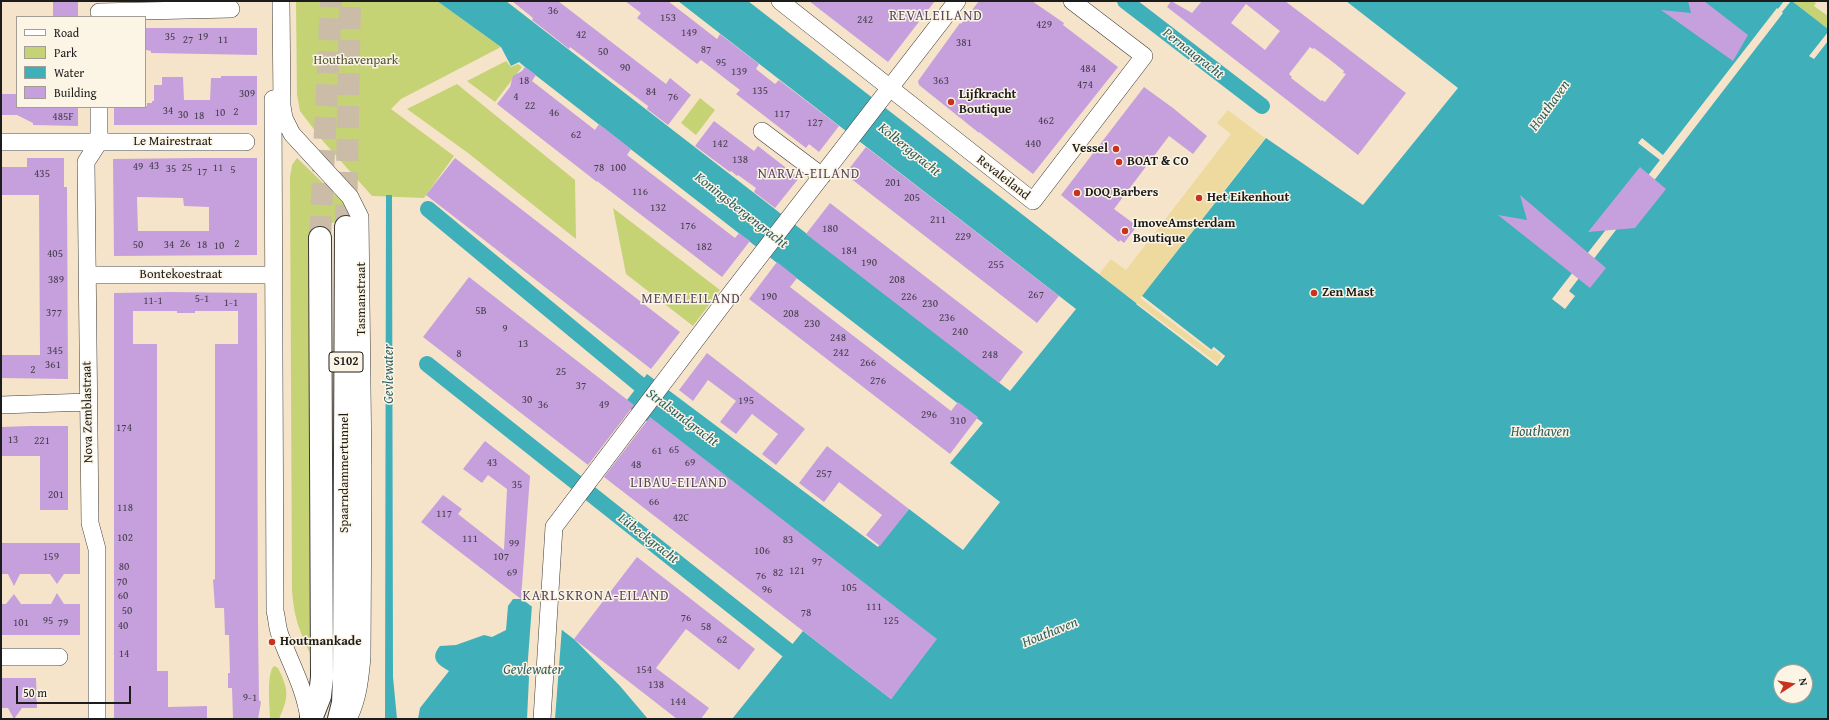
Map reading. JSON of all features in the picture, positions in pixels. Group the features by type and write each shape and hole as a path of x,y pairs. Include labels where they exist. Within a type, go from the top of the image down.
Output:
{"main road":[{"name":"Spaarndammertunnel","path":"339,719 343,703 344,678 346,227"},
{"name":"Spaarndammertunnel","path":"310,719 320,696 322,677 320,238"}],"street":[{"path":"271,1 274,275 275,611 279,633 302,687 310,719"},
{"name":"Tasmanstraat","path":"281,1 282,106 287,126 292,134 350,197 360,217 363,462 362,657 359,686 353,708 348,719"},
{"name":"Revaleiland","path":"780,1 886,93 1033,201 1144,56 1072,1"},
{"path":"542,719 554,527 957,1"},
{"path":"99,10 231,9"},
{"path":"99,108 99,142"},
{"path":"762,131 822,176"},
{"name":"Le Mairestraat","path":"1,142 246,142"},
{"name":"Nova Zemblastraat","path":"97,719 97,549 90,523 86,162 99,142"},
{"name":"Bontekoestraat","path":"87,275 274,275"},
{"path":"1,405 88,402"},
{"path":"1,657 59,657"}],"green space":[{"name":"Houthavenpark","path":"296,1 437,1 501,47 401,99 391,109 454,156 424,198 372,196 322,140 300,111 297,95"},
{"path":"1792,1 1812,1 1816,3 1814,6 1828,16 1828,29"},
{"path":"506,61 511,67 518,64 522,67 495,102 467,81"},
{"path":"457,84 575,180 576,239 468,153 407,109"},
{"path":"700,98 715,110 696,135 681,123"},
{"path":"297,158 348,207 352,216 352,230 333,222 315,233 311,655 298,624 292,590 290,177 292,165"},
{"path":"613,208 720,290 693,326 626,274"},
{"path":"274,666 278,668 286,688 285,705 279,719 270,719 269,683"}],"sand":[{"name":"Het Eikenhout","path":"1228,110 1265,138 1142,296 1211,349 1214,347 1225,356 1217,366 1099,274 1111,259 1126,270 1231,134 1217,123"}],"water":[{"name":"Houthaven","path":"437,1 506,1 1010,391 1076,309 678,1 748,1 1217,366 1225,356 1213,347 1212,350 1142,296 1266,138 1363,205 1458,88 1346,1 1792,1 1828,29 1828,719 732,719 803,631 891,699 936,639 624,404 647,374 878,547 909,509 963,550 1000,502 950,463 983,423 519,62 511,66 501,47"},
{"name":"Gevlewater","path":"386,195 392,195 393,677 397,719 385,719"},
{"name":"Gevlewater","path":"513,599 522,599 575,640 620,686 648,719 418,719 420,708 449,671 439,664 435,658 440,646 456,645 484,635 492,637 506,630 508,606"}],"pier":[{"path":"1784,1 1791,1 1569,291 1575,296 1565,309 1552,299 1660,160 1638,143 1642,138 1663,155"},
{"path":"1828,32 1828,41 1814,59 1809,56"},
{"path":"1142,296 1211,350 1214,347 1225,356 1217,366 1136,304 1137,303 1217,363 1222,356 1214,350 1210,351 1140,298"},
{"path":"532,605 562,627 555,719 527,719 529,677 527,672"}],"building":[{"path":"53,1 78,1 78,16 53,16"},
{"path":"512,1 558,1 666,84 670,78 691,95 668,125 647,109 648,106 570,47 569,49 532,20 533,18"},
{"path":"625,1 668,1 717,39 720,34 759,64 756,69 775,84 779,80 839,126 819,152 809,144 806,148 736,94 740,90 701,60 697,64 637,18 641,13"},
{"path":"809,1 935,1 888,62"},
{"path":"979,1 1032,1 1064,23 1063,25 1118,67 1033,174 919,85 918,81 960,23 961,24"},
{"path":"1171,1 1192,13 1202,1 1285,1 1406,93 1358,155 1167,7","holes":["1246,4 1280,31 1265,50 1231,23","1310,47 1313,49 1314,48 1329,59 1344,71 1343,73 1346,74 1325,102 1322,100 1321,101 1291,78 1292,77 1289,74"]},
{"path":"1688,1 1704,1 1748,35 1733,61 1661,10 1691,13"},
{"path":"146,28 257,28 257,55 151,53 151,51 146,50"},
{"path":"525,67 536,75 532,81 595,130 599,124 631,149 627,155 735,238 739,233 750,241 722,277 497,104 510,87 513,76 522,71"},
{"path":"221,76 257,76 257,125 114,125 114,108 146,108 147,103 152,103 152,101 154,101 154,85 162,85 162,77 183,77 184,100 210,100 211,78 221,78"},
{"name":"BOAT & CO","path":"1144,87 1173,108 1207,136 1193,154 1169,136 1114,209 1137,226 1124,243 1120,240 1119,242 1061,195"},
{"path":"1,94 16,94 16,108 78,108 78,126 33,125 33,123 17,115 1,115"},
{"path":"714,121 754,151 758,146 799,178 775,208 754,192 756,188 738,175 737,176 731,171 730,172 695,146"},
{"path":"866,147 1059,296 1037,323 845,174"},
{"path":"27,158 64,158 64,187 67,187 68,379 1,378 1,355 40,355 39,195 1,195 1,167 27,167"},
{"path":"257,158 257,255 114,256 113,159","holes":["137,197 183,198 184,206 209,207 209,231 138,231"]},
{"path":"455,158 680,332 651,369 426,195"},
{"path":"1640,167 1666,189 1635,228 1588,232"},
{"path":"1520,195 1606,268 1590,288 1498,215 1527,220"},
{"path":"830,203 1023,352 999,383 806,234"},
{"path":"777,262 797,278 790,287 951,411 958,402 978,417 950,454 749,299"},
{"path":"469,277 634,405 588,465 423,337"},
{"path":"114,293 257,293 258,626 259,700 261,702 258,719 233,719 232,688 228,688 228,673 230,673 229,635 225,635 224,608 215,608 213,580 215,579 215,344 238,344 238,311 195,311 195,313 177,313 177,311 133,311 133,344 157,344 157,671 168,671 168,707 207,706 207,719 114,719"},
{"path":"707,353 805,429 776,465 762,454 778,434 752,414 736,434 720,422 736,401 708,380 693,401 679,390"},
{"path":"650,417 937,639 891,699 604,477"},
{"path":"68,426 68,510 40,510 40,456 1,456 1,427"},
{"path":"485,441 530,476 521,599 421,522 443,495 462,509 458,514 504,550 507,489 488,475 482,483 463,469"},
{"path":"827,446 909,509 880,546 866,535 882,515 839,482 824,502 799,483"},
{"path":"1,543 80,543 80,574 64,574 57,584 50,574 20,574 14,586 8,574 1,574"},
{"path":"637,557 755,649 739,670 686,629 656,668 709,708 701,719 677,719 574,639"},
{"path":"57,593 64,604 80,604 80,635 1,635 1,604 6,604 14,594 21,604 51,604"},
{"path":"1,678 36,678 37,708 22,708 14,719 8,708 1,708"}],"waterway":[{"name":"Pernaugracht","path":"1125,1 1262,106"},
{"name":"Stralsundgracht","path":"428,209 656,398"},
{"name":"Lübeckgracht","path":"427,364 805,664"}],"tunnel":[{"path":"320,238 331,1"},
{"path":"346,227 350,1"}],"place":[{"name":"Lijfkracht Boutique","path":"951,102"},
{"name":"Vessel","path":"1116,149"},
{"name":"BOAT & CO","path":"1119,162"},
{"name":"DOQ Barbers","path":"1077,193"},
{"name":"Het Eikenhout","path":"1199,198"},
{"name":"ImoveAmsterdam Boutique","path":"1125,231"},
{"name":"Zen Mast","path":"1314,293"},
{"name":"Houtmankade","path":"272,642"}],"district":[{"name":"REVALEILAND","path":"936,16"},
{"name":"NARVA-EILAND","path":"809,174"},
{"name":"MEMELEILAND","path":"691,299"},
{"name":"LIBAU-EILAND","path":"679,483"},
{"name":"KARLSKRONA-EILAND","path":"596,596"}],"water label":[{"name":"Kolberggracht","path":"909,150"},
{"name":"Koningsbergengracht","path":"741,211"}]}
